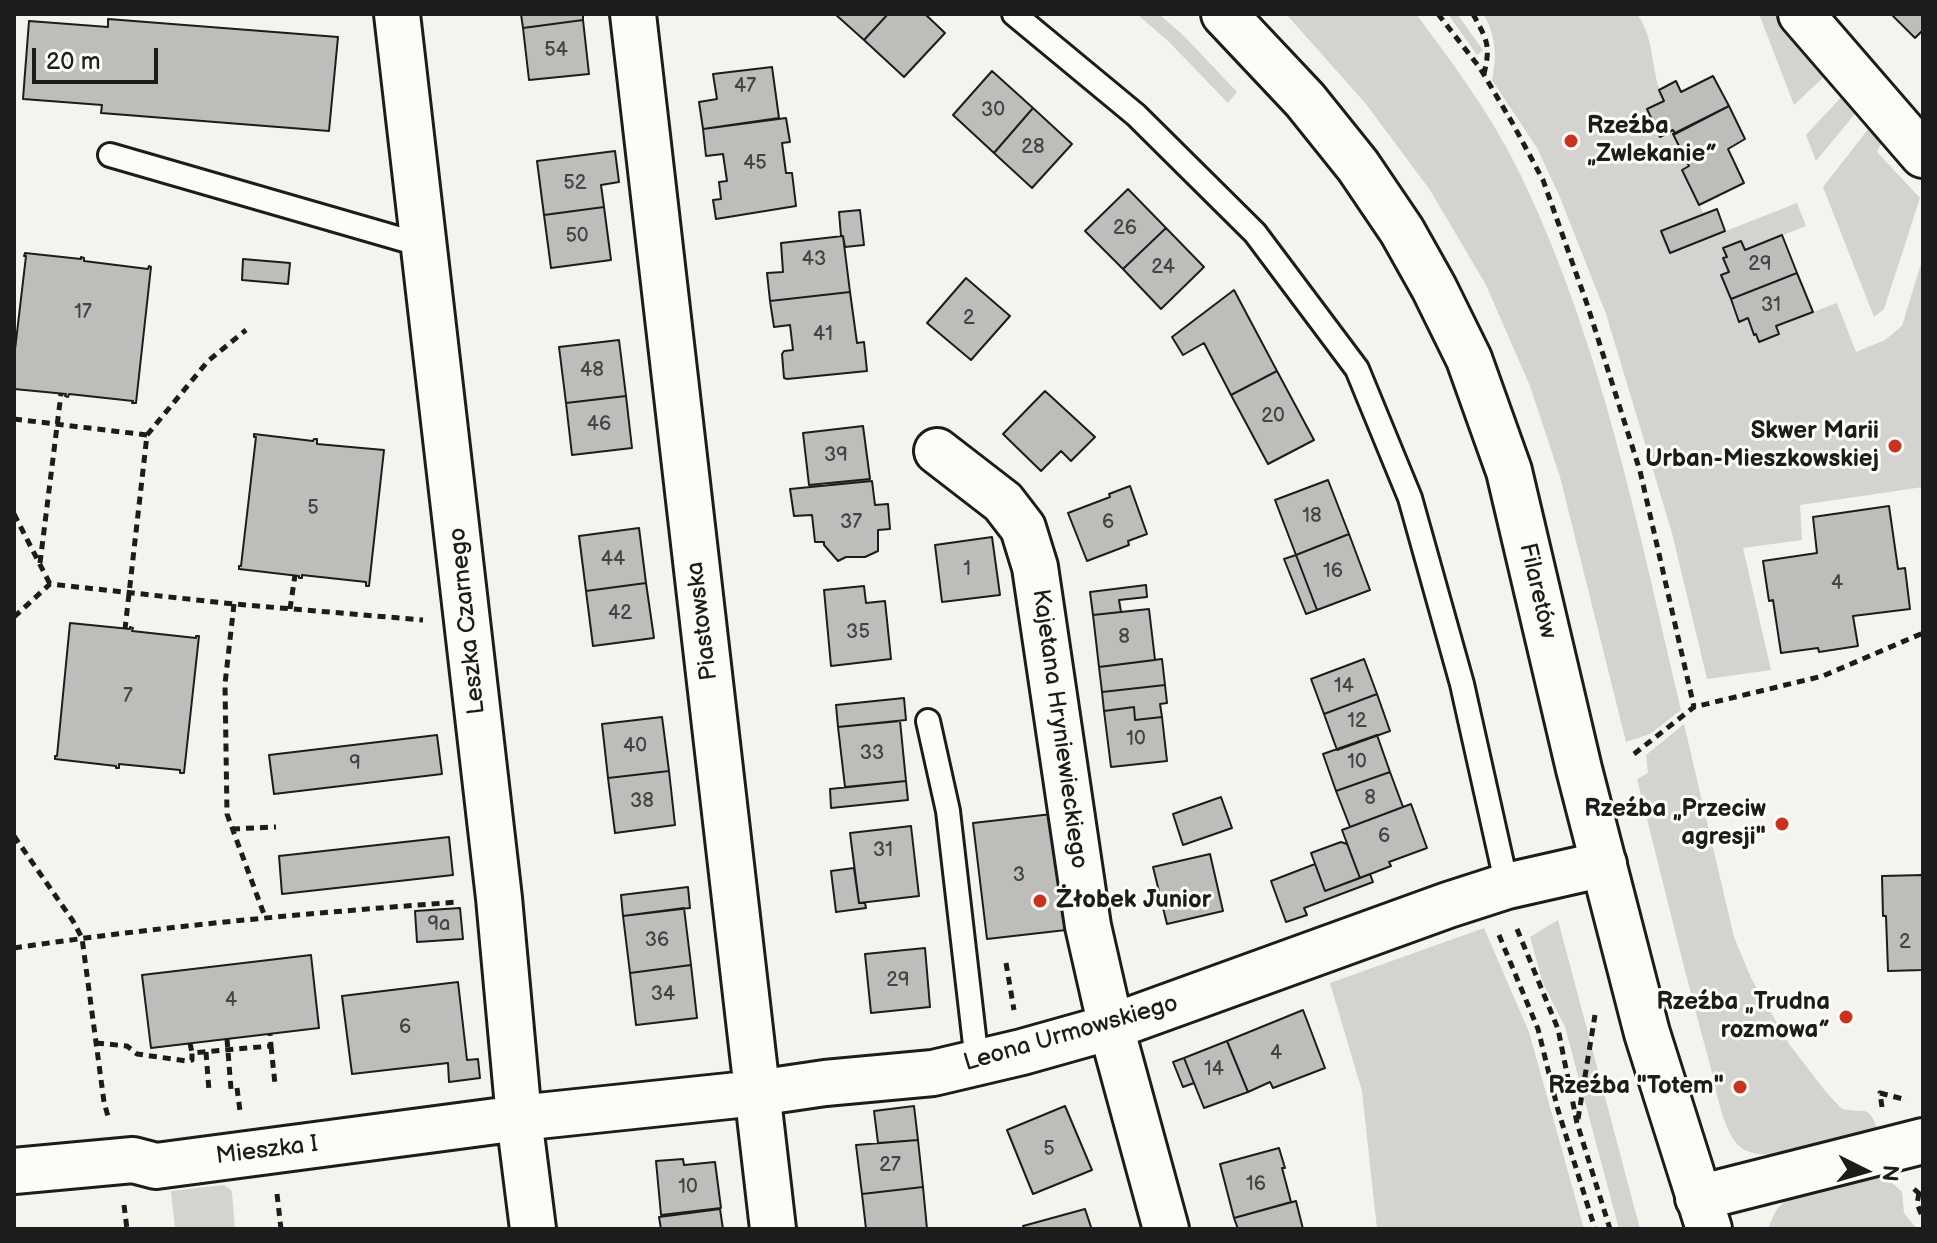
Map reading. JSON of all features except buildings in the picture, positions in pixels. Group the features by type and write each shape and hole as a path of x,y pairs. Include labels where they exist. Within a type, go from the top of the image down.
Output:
{"street":[{"name":"Leszka Czarnego","path":"397,14 499,898 519,1118 533,1229"},
{"name":"Piastowska","path":"633,14 773,1229"},
{"path":"1801,14 1923,155"},
{"name":"Filaretów","path":"1224,16 1305,100 1358,166 1402,231 1469,359 1509,471 1576,754 1647,1033 1704,1214"},
{"name":"Kajetana Hryniewieckiego","path":"937,451 1003,502 1023,528 1035,567 1088,926 1111,1027 1166,1229"},
{"name":"Leona Urmowskiego","path":"519,1118 933,1073 1111,1027 1448,905 1507,886 1604,864"},
{"name":"Mieszka I","path":"14,1171 133,1160 156,1166 519,1118"},
{"path":"1704,1214 1923,1141"}],"lane":[{"path":"1014,14 1136,115 1255,233 1357,369 1410,498 1462,684 1507,886"},
{"path":"110,155 425,246"},
{"path":"928,721 948,811 977,1062"}],"path":[{"path":"1438,14 1484,75 1543,180 1587,304 1640,471 1694,707"},
{"path":"1473,14 1488,44 1484,75"},
{"path":"125,629 147,435 208,361 246,330"},
{"path":"40,563 61,394"},
{"path":"14,419 147,435"},
{"path":"14,514 16,524 50,584"},
{"path":"290,609 295,575"},
{"path":"14,617 50,584 234,604 468,623"},
{"path":"234,604 225,684 227,814 265,917"},
{"path":"1634,754 1694,707 1823,676 1923,633"},
{"path":"232,829 276,827"},
{"path":"14,836 82,938 104,1102 114,1139 127,1229"},
{"path":"14,948 265,917 499,898"},
{"path":"1529,924 1498,935 1538,1029 1558,1110 1595,1229"},
{"path":"1517,928 1558,1029 1577,1123 1610,1229"},
{"path":"1006,963 1014,1011"},
{"path":"270,1034 275,1084"},
{"path":"227,1039 239,1107"},
{"path":"96,1043 127,1046 137,1054 187,1061 192,1060 190,1043"},
{"path":"192,1053 271,1046"},
{"path":"206,1052 209,1091"},
{"path":"276,1187 281,1229"},
{"path":"1920,1187 1917,1204 1923,1218"}],"shaded area":[{"path":"1137,14 1159,14 1184,36 1237,92 1228,103 1169,42"},
{"path":"1286,14 1416,14 1474,95 1513,160 1552,245 1576,310 1616,442 1650,576 1681,710 1650,734 1626,742 1560,477 1530,386 1486,285 1430,190 1366,104"},
{"path":"1448,14 1457,14 1483,50 1477,55"},
{"path":"1483,14 1637,14 1647,35 1664,101 1648,110 1660,136 1673,130 1689,166 1682,171 1704,214 1670,253 1797,203 1806,226 1745,250 1723,248 1727,257 1723,259 1729,272 1721,276 1739,322 1748,318 1754,334 1779,334 1776,326 1837,303 1856,352 1885,340 1902,326 1923,257 1923,487 1800,505 1802,540 1743,548 1771,670 1707,679 1672,533 1606,314 1537,148 1492,80 1494,46"},
{"path":"1759,14 1780,14 1829,72 1794,105"},
{"path":"1845,93 1859,109 1816,161 1806,135"},
{"path":"1873,123 1885,136 1877,152 1920,198 1884,309 1874,317 1823,187"},
{"path":"1684,724 1734,937 1751,978 1789,1044 1826,1092 1842,1109 1869,1113 1879,1132 1779,1155 1747,1151 1732,1138 1717,1096 1637,779 1648,773 1646,755"},
{"path":"1558,920 1640,1229 1619,1229 1565,1027 1543,983 1530,937"},
{"path":"1484,928 1529,1032 1584,1229 1377,1229 1362,1091 1330,983"},
{"path":"1885,1169 1889,1180 1902,1192 1904,1213 1917,1229 1768,1229 1774,1214 1788,1200 1829,1184"},
{"path":"224,1185 232,1193 235,1229 175,1229 171,1191"}],"place":[{"name":"Rzeźba „Zwlekanie”","path":"1571,141"},
{"name":"Skwer Marii Urban-Mieszkowskiej","path":"1895,446"},
{"name":"Rzeźba „Przeciw agresji\"","path":"1782,824"},
{"name":"Żłobek Junior","path":"1040,901"},
{"name":"Rzeźba „Trudna rozmowa”","path":"1846,1017"},
{"name":"Rzeźba \"Totem\"","path":"1740,1087"}]}
